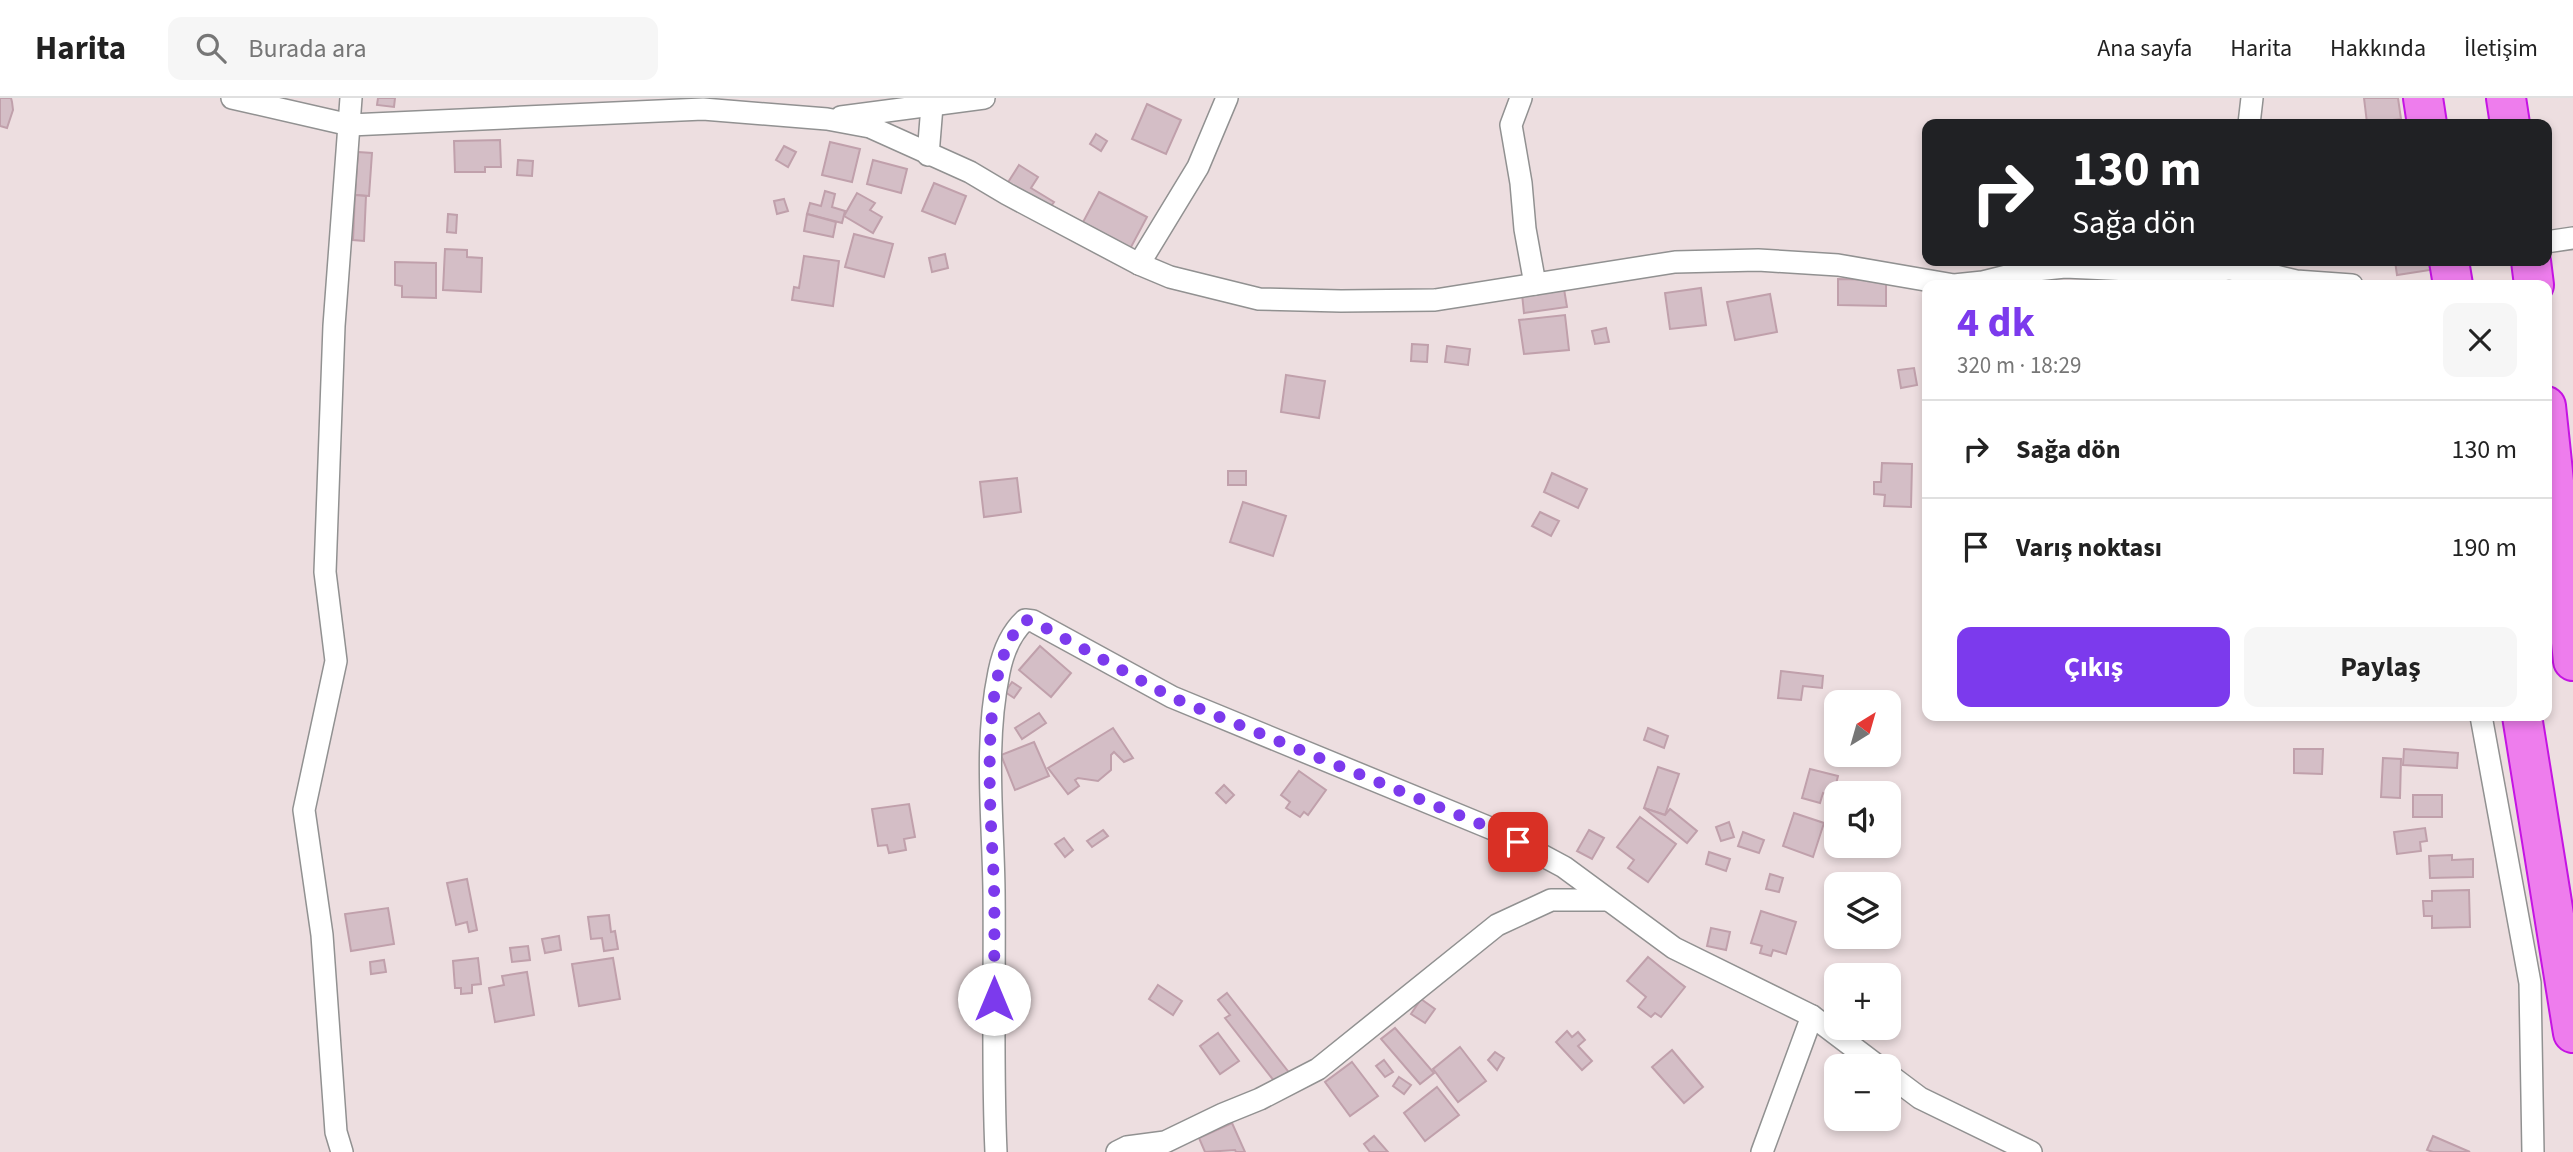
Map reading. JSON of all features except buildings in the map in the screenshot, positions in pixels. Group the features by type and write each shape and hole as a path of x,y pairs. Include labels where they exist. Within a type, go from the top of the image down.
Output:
{"highway":[{"path":"2423,98 2426,119"},
{"path":"2506,98 2509,119"},
{"path":"2552,463 2573,661"},
{"path":"2523,721 2573,1033"}],"street":[{"path":"232,98 350,125 703,109 827,119 870,127 970,172 1139,264 1170,277 1259,299 1435,300 1675,262 1758,260 1838,265 1925,280"},
{"path":"342,1152 336,1132 323,935 304,810 336,661 325,572 334,326 351,98"},
{"path":"827,119 984,98"},
{"path":"1139,264 1198,167 1227,98"},
{"path":"1521,98 1511,125 1535,284"},
{"path":"2250,119 2252,98"},
{"path":"928,155 932,106"},
{"path":"2552,241 2573,239"},
{"path":"1991,280 2027,271 2065,267 2196,267 2263,273 2285,280"},
{"path":"996,1152 990,751 999,671 1016,628 1025,620 1033,621 1171,697 1495,830 1564,867 1674,948 1812,1016 1862,1054"},
{"path":"2482,721 2530,983 2533,1152"},
{"path":"1117,1152 1127,1147 1165,1142 1260,1099 1318,1069 1497,925 1551,900 1608,900"},
{"path":"1762,1152 1812,1016"},
{"path":"1901,1084 1920,1098 2031,1152"}],"route":[{"path":"994,999 990,751 999,671 1016,628 1025,620 1033,621 1041,628 1171,697 1495,830 1518,842"}]}
